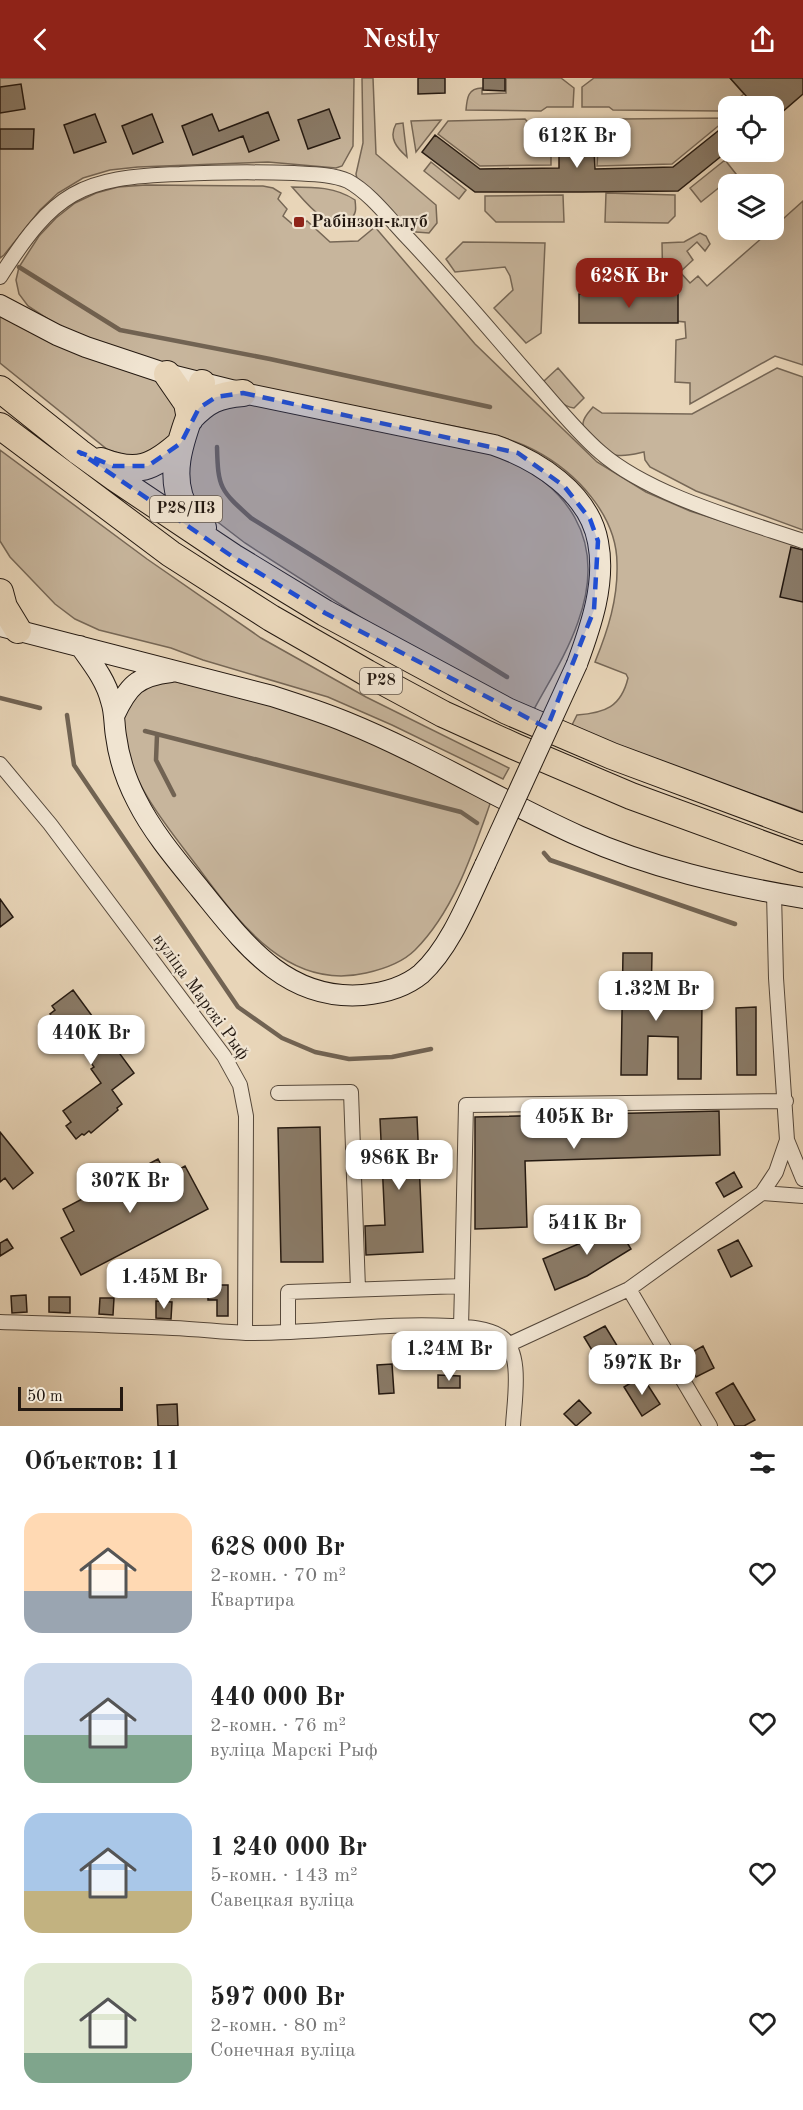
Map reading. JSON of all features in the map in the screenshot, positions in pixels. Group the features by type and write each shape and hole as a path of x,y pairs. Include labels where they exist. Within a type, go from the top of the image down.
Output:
{"highway":[{"path":"167,374 188,403 190,419"},
{"name":"Р28/П3","path":"202,383 181,443 176,465 177,482 181,499 189,514 233,557"},
{"name":"Р28","path":"0,388 79,452 233,557 325,613 507,711 612,756 803,827"},
{"name":"Р28/П3","path":"190,419 199,408 216,397 243,393"},
{"name":"Р28","path":"0,426 171,554 271,618 443,714 642,800 803,859"},
{"path":"79,452 113,466 133,469 164,459 181,443"},
{"path":"0,592 9,628"}],"street":[{"path":"0,277 34,228 50,210 70,195 91,185 117,178 146,175 219,172 307,174 329,176 347,181 372,200 569,421 615,465 642,480 705,507 803,541"},
{"path":"0,305 57,335 86,347 202,383"},
{"name":"Р28/П3","path":"80,646 98,670 111,700 119,755 137,802 184,870 264,963 307,988 326,994 353,996 381,993 399,988 421,974 440,952 464,910 577,664 594,610 600,562 598,541 590,519 579,502 564,486 545,469 518,453 494,445 202,383"},
{"path":"9,628 272,696 347,722 570,832 627,855 691,875 803,898"},
{"name":"Р28/П3","path":"114,716 128,658"},
{"path":"114,716 132,685 142,678 177,671"},
{"name":"вуліца Марскі Рыф","path":"0,764 57,834 224,1056 237,1078 246,1116 245,1333"},
{"path":"510,1344 629,1289 762,1193 776,1172 787,1140 776,978 774,893"},
{"path":"278,1093 351,1092 358,1289"},
{"path":"461,1327 465,1105 786,1101"},
{"path":"787,1140 803,1179"},
{"path":"762,1193 803,1196"},
{"path":"288,1332 288,1292 462,1286"},
{"path":"629,1289 710,1426"},
{"path":"0,1323 172,1328 245,1333 386,1324 461,1327 487,1331 501,1336 510,1344 516,1359 513,1426"}],"highlighted area":[{"path":"243,393 518,453 564,486 590,519 598,541 594,610 547,728 325,613 233,557 79,452 113,466 148,466 181,443 199,408 216,397"}],"shaded area":[{"path":"0,78 354,78 353,146 342,166 336,168 268,162 138,167 110,170 83,178 58,193 40,210 0,258"},
{"path":"362,78 373,78 376,154 436,205 437,223 429,233 416,232 410,228 357,179 356,174 363,143"},
{"path":"506,78 561,78 574,88 573,107 547,107 541,111 466,110 471,92 477,88 482,88 482,94 506,93"},
{"path":"594,78 730,78 744,94 718,96 718,111 613,110 609,107 582,107 582,87"},
{"path":"718,118 718,126 672,164 597,166 598,148 620,119"},
{"path":"525,119 551,148 551,165 480,166 438,134 448,121"},
{"path":"564,119 552,131 541,120"},
{"path":"441,120 416,152 411,121"},
{"path":"403,123 407,157 393,138 396,124"},
{"path":"431,162 466,190 459,199 424,171"},
{"path":"722,162 727,162 736,174 718,174 718,188 701,202 690,188"},
{"path":"146,185 273,188 281,193 278,199 287,209 283,216 297,228 307,221 330,242 358,241 375,227 475,344 597,462 646,492 690,511 803,547 803,812 571,727 577,715 604,710 616,702 628,678 626,674 595,662 608,626 616,590 617,564 610,529 602,512 579,483 550,459 520,443 481,432 207,377 116,350 57,325 28,306 19,294 16,280 19,267 39,236 56,218 75,203 96,193 118,187"},
{"path":"292,187 340,192 355,200 355,214 349,220 341,223 325,219 310,207"},
{"path":"606,193 675,195 675,216 668,223 605,222"},
{"path":"563,195 564,222 496,222 485,211 485,196"},
{"path":"803,201 803,365 775,356 690,404 690,383 675,382 676,340 686,338 685,322 675,321 674,292 663,292 662,243 684,242 700,233 706,236 710,244 705,251 697,242 687,251 693,260 680,272 690,283 698,276 707,286 760,240 784,240 784,218"},
{"path":"463,242 545,243 541,333 526,343 494,308 513,290 505,267 455,272 446,259"},
{"path":"0,315 162,381 175,401 177,420 174,433 166,443 143,456 129,456 108,450 0,363"},
{"path":"558,368 584,398 574,408 560,402 544,381"},
{"path":"777,368 803,377 803,530 696,491 650,467 645,460 644,452 615,455 595,442 584,427 585,418 593,407 602,413 692,414"},
{"path":"236,399 492,452 519,465 542,480 561,498 575,518 584,540 588,565 586,592 578,622 568,646 532,713 385,633 245,543 202,510 189,494 183,477 196,424"},
{"path":"0,450 147,559 261,638 366,697 509,768 503,779 392,725 328,697 203,660 171,648 99,630 75,619 55,604 10,557 0,541"},
{"path":"173,681 251,699 323,722 372,743 491,801 461,880 441,917 410,955 392,965 366,973 338,976 313,972 290,963 270,949 232,912 154,808 135,774 123,737 123,716 139,687"}],"building":[{"path":"418,78 445,78 445,93 418,94"},
{"path":"483,78 505,78 505,91 483,90"},
{"path":"730,78 803,78 803,94 784,110 784,96 746,96"},
{"path":"21,84 25,109 0,113 0,87"},
{"path":"329,109 340,138 308,149 298,120"},
{"path":"268,112 279,140 249,152 243,136 193,155 182,126 212,114 219,131"},
{"path":"95,114 106,142 74,153 64,125"},
{"path":"152,114 163,142 133,154 122,126"},
{"path":"0,129 34,129 33,149 0,149"},
{"path":"559,130 593,131 595,169 673,167 718,131 718,159 678,191 475,192 422,152 435,135 480,169 559,168"},
{"path":"579,294 678,294 678,323 579,323"},
{"path":"791,547 803,550 803,602 780,597"},
{"path":"0,899 13,917 0,927"},
{"path":"623,953 652,953 651,1004 702,1005 701,1079 678,1079 678,1037 648,1036 647,1075 621,1075"},
{"path":"73,990 134,1073 112,1090 122,1104 117,1108 118,1110 91,1133 89,1131 76,1139 66,1126 71,1122 63,1111 101,1083 91,1069 94,1067 73,1037 69,1040 50,1014 55,1010 52,1006"},
{"path":"756,1007 756,1075 737,1075 736,1008"},
{"path":"719,1111 720,1155 525,1161 527,1227 475,1229 475,1117"},
{"path":"417,1117 423,1252 366,1255 365,1226 385,1225 380,1119"},
{"path":"320,1127 323,1262 281,1262 278,1128"},
{"path":"0,1132 33,1173 13,1189 5,1178 0,1182"},
{"path":"158,1159 167,1176 185,1166 208,1209 81,1275 61,1238 74,1231 63,1209"},
{"path":"734,1172 742,1187 724,1197 716,1183"},
{"path":"614,1221 631,1249 587,1276 555,1290 543,1259 588,1240 586,1237"},
{"path":"7,1239 13,1248 0,1256 0,1243"},
{"path":"738,1240 752,1266 731,1277 718,1250"},
{"path":"208,1285 228,1285 228,1316 217,1316 217,1300 208,1300"},
{"path":"26,1295 27,1312 12,1313 11,1296"},
{"path":"49,1297 70,1297 70,1313 49,1312"},
{"path":"100,1298 114,1298 113,1315 99,1314"},
{"path":"156,1301 172,1302 171,1319 156,1318"},
{"path":"605,1326 624,1357 604,1370 584,1337"},
{"path":"703,1346 714,1368 696,1377 685,1356"},
{"path":"392,1364 394,1393 379,1394 377,1365"},
{"path":"438,1375 460,1376 460,1388 438,1388"},
{"path":"642,1376 660,1404 642,1416 624,1387"},
{"path":"733,1383 755,1420 744,1426 735,1426 716,1393"},
{"path":"579,1400 591,1413 576,1426 564,1414"},
{"path":"177,1404 178,1426 158,1426 157,1405"}],"waterway":[{"path":"19,267 120,330 270,359 490,407"},
{"path":"217,447 218,471 223,487 233,501 251,518 507,677"},
{"path":"0,698 40,708"},
{"path":"67,715 74,765 238,1007 282,1038 315,1052 349,1059 392,1057 431,1049"},
{"path":"145,731 461,812 477,823"},
{"path":"157,735 156,760 174,795"},
{"path":"544,853 550,860 735,924"}],"place":[{"name":"Рабінзон-клуб","path":"299,222"}]}
